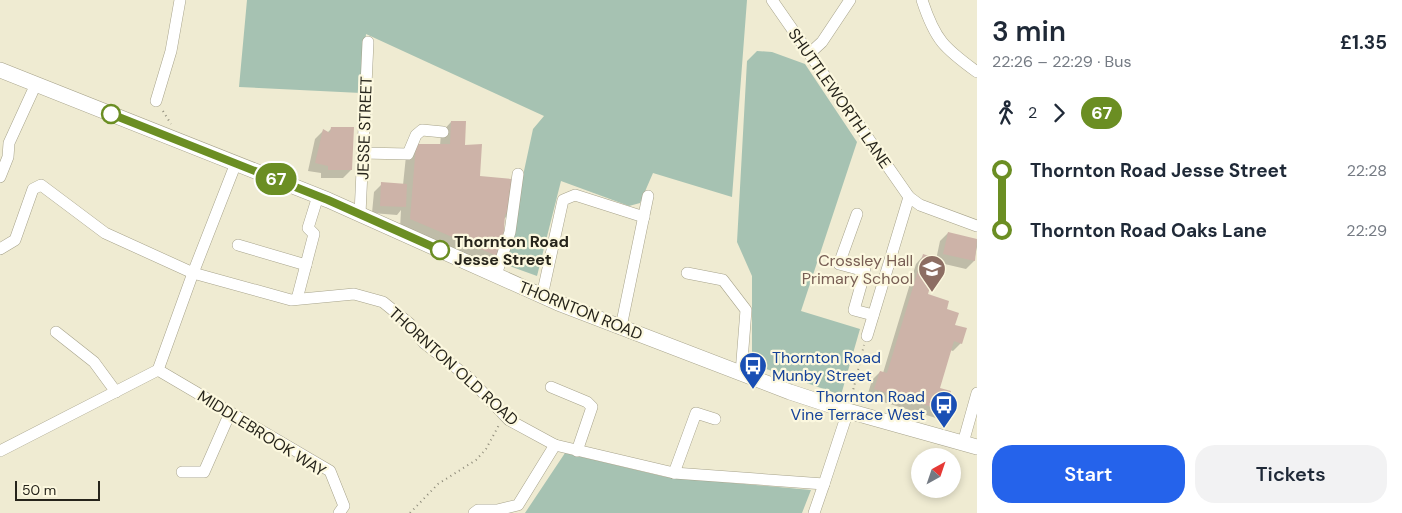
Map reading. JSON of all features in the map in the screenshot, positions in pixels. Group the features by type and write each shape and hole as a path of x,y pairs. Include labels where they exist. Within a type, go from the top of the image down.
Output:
{"main road":[{"name":"THORNTON ROAD","path":"0,70 318,196 542,296 741,374 848,411 970,445"}],"street":[{"path":"156,101 171,51 180,0"},
{"name":"SHUTTLEWORTH LANE","path":"772,0 909,197 920,205 977,226"},
{"path":"810,53 822,42 850,0"},
{"path":"922,0 931,28 943,45 977,72"},
{"name":"JESSE STREET","path":"360,214 368,42"},
{"path":"0,177 8,157 9,143 36,84"},
{"path":"363,153 408,154 416,135 422,130 443,132"},
{"path":"0,451 158,370 192,273 236,163"},
{"path":"496,275 510,232 518,174"},
{"name":"THORNTON OLD ROAD","path":"0,249 14,240 35,186 41,185 105,233 192,273 291,300 354,294 383,302 410,324 424,343 468,377 509,420 555,445 674,473 824,484"},
{"path":"542,296 563,200 575,194 644,216"},
{"path":"297,299 314,234 308,228 318,196"},
{"path":"621,327 648,196"},
{"path":"867,336 909,197"},
{"path":"857,214 840,264 865,272 854,310 873,315"},
{"path":"238,245 306,265"},
{"path":"687,273 723,280 746,310 741,374"},
{"path":"56,332 94,362 116,392"},
{"name":"MIDDLEBROOK WAY","path":"158,370 330,472 344,506 340,513"},
{"path":"551,386 587,402 592,407 592,413 577,451"},
{"path":"970,445 977,393"},
{"path":"814,513 848,411"},
{"path":"182,472 204,472 230,413"},
{"path":"674,473 696,413 715,419"},
{"path":"474,513 478,510 497,510 518,505 555,445"}],"path":[{"path":"156,101 172,125 169,136"},
{"path":"848,411 867,336"},
{"path":"410,513 438,484 476,460 486,449 505,416"}],"green space":[{"path":"247,0 747,0 732,197 653,173 640,203 629,206 561,181 537,276 504,264 533,129 544,116 366,34 361,93 239,87"},
{"path":"757,51 772,52 805,64 857,142 801,311 860,329 841,395 752,364 752,276 737,242 747,61"},
{"path":"565,453 666,477 811,490 802,513 525,513"}],"building":[{"path":"451,121 466,121 465,145 482,144 480,176 512,179 510,214 505,214 503,246 497,256 410,219 416,144 450,144"},
{"path":"331,127 354,127 352,170 328,170 328,166 315,163 323,129 330,133"},
{"path":"381,182 407,184 406,207 380,206"},
{"path":"948,232 977,239 975,261 943,254"},
{"path":"923,254 938,259 928,294 949,301 947,309 959,313 955,325 967,328 962,344 954,341 940,388 951,391 945,411 874,389 880,371 887,373"}],"bus line":[{"name":"67","path":"111,114 328,200 440,250"}],"place":[{"name":"Thornton Road Jesse Street","path":"440,250"},
{"name":"Crossley Hall Primary School","path":"932,293"},
{"name":"Thornton Road Munby Street","path":"753,390"},
{"name":"Thornton Road Vine Terrace West","path":"944,429"}]}
